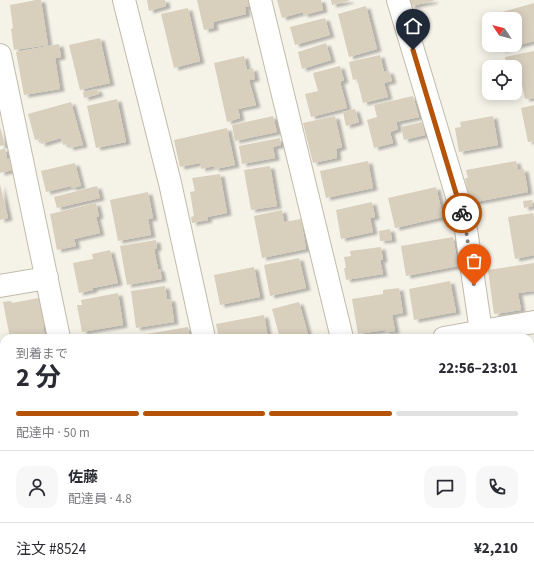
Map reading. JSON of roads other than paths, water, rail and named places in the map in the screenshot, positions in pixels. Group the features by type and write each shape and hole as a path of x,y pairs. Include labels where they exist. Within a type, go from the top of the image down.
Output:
{"street":[{"path":"124,0 170,183 203,334"},
{"path":"260,0 341,334"},
{"path":"398,0 465,223 482,334"},
{"path":"0,54 58,334"},
{"path":"0,286 47,278"},
{"path":"486,334 534,322"}]}
